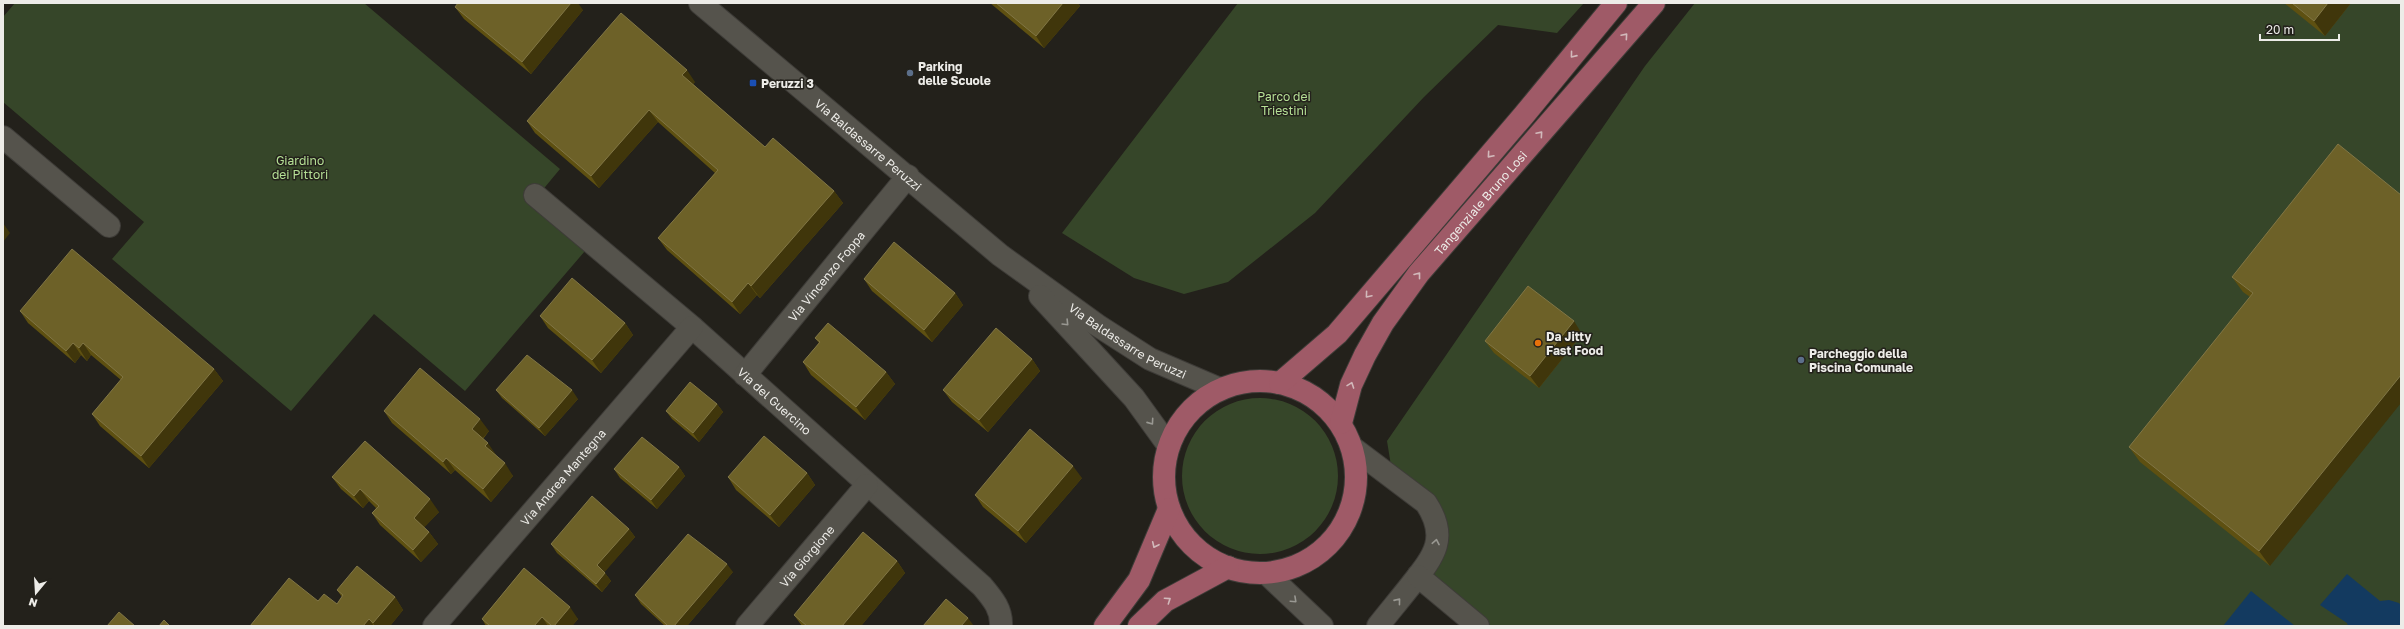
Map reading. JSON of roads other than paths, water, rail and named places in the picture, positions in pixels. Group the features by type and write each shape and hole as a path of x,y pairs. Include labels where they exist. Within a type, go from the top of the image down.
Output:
{"main road":[{"name":"Tangenziale Bruno Losi","path":"1280,383 1338,334 1524,115 1616,3"},
{"name":"Tangenziale Bruno Losi","path":"1341,423 1350,385 1365,355 1383,323 1419,274 1654,3"},
{"path":"1271,380 1280,383 1298,388 1322,402 1341,423 1353,448 1357,474 1354,503 1341,530 1321,552 1295,567 1266,573 1236,570 1208,558 1185,538 1170,509 1163,475 1168,445 1182,418 1204,397 1231,384 1271,380"},
{"path":"1105,626 1139,580 1170,509"},
{"path":"1139,626 1165,601 1228,567"}],"street":[{"name":"Via Baldassarre Peruzzi","path":"700,3 908,176 1000,255 1097,325 1150,360 1220,389"},
{"path":"3,137 109,226"},
{"name":"Via Vincenzo Foppa","path":"745,375 908,176"},
{"name":"Via del Guercino","path":"535,195 692,327 867,485 982,586 995,601 1001,622"},
{"name":"Via Baldassarre Peruzzi","path":"1000,255 1107,366 1134,398 1168,445"},
{"name":"Via Andrea Mantegna","path":"434,626 692,327"},
{"path":"1353,448 1426,503 1434,514 1438,531 1432,559 1378,626"},
{"name":"Via Giorgione","path":"747,626 867,485"},
{"path":"1266,573 1322,626"},
{"path":"1418,576 1478,626"}],"water":[{"path":"2347,574 2380,601 2389,600 2399,603 2401,606 2401,626 2348,626 2347,623 2320,605"},
{"path":"2251,591 2295,626 2223,626"}],"place":[{"name":"Parking delle Scuole","path":"910,73"},
{"name":"Peruzzi 3","path":"753,83"},
{"name":"Da Jitty Fast Food","path":"1538,343"},
{"name":"Parcheggio della Piscina Comunale","path":"1801,360"}],"park label":[{"name":"Parco dei Triestini","path":"1284,103"},
{"name":"Giardino dei Pittori","path":"300,167"}]}
